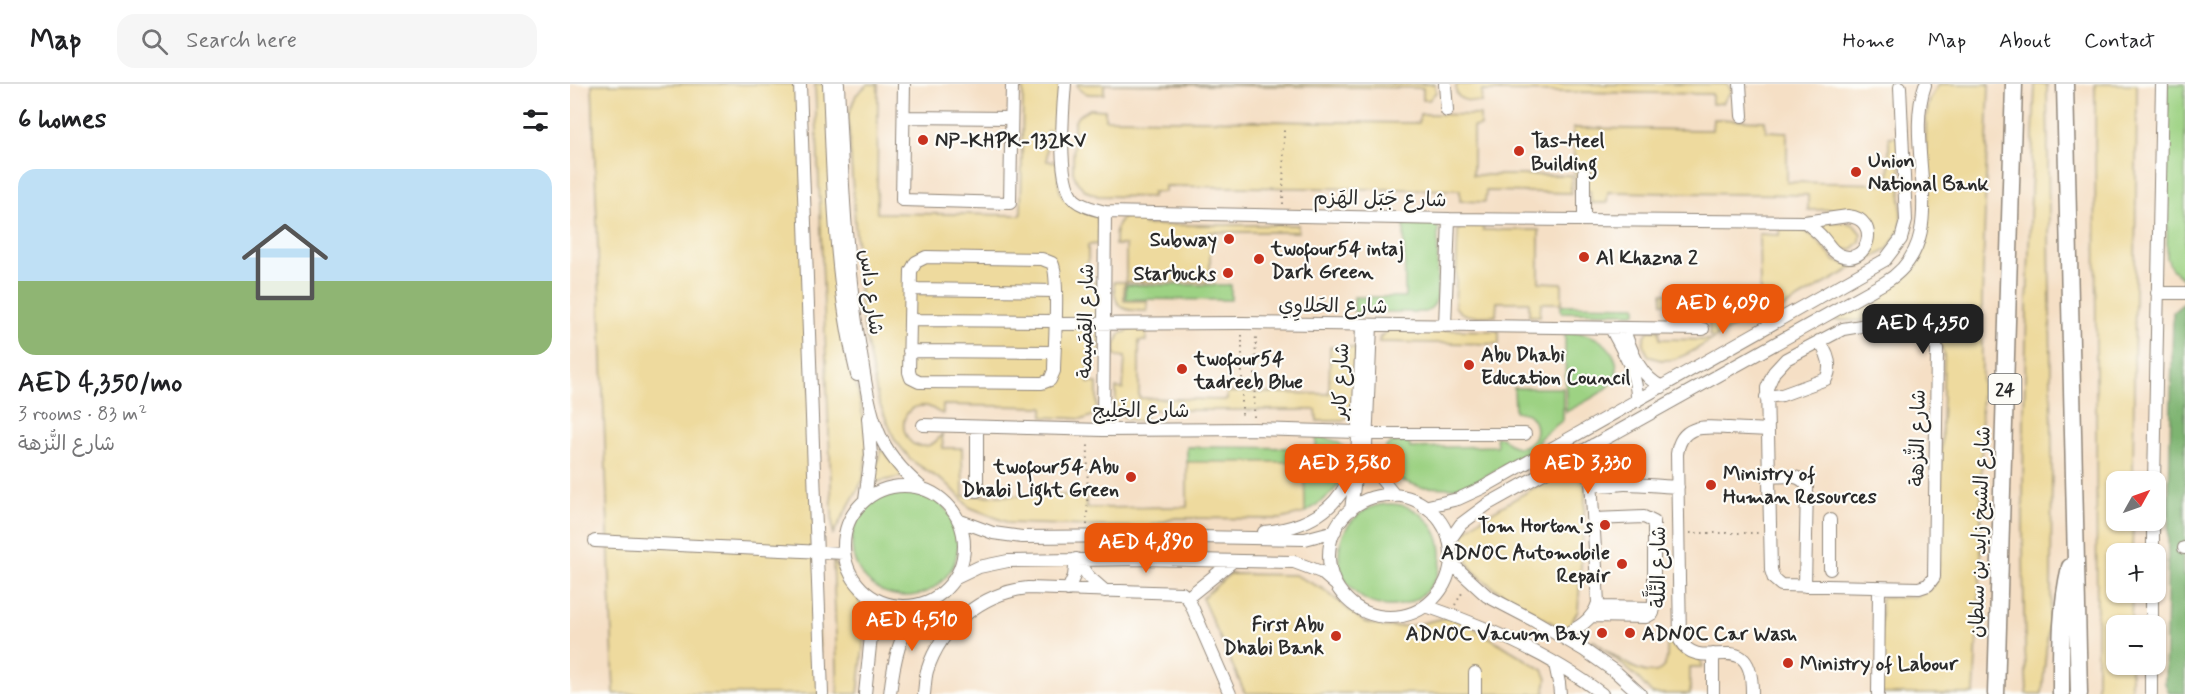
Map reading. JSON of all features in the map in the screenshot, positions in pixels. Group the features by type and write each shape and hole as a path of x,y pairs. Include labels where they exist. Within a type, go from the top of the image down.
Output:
{"highway":[{"name":"شارع الشيخ زايد بن سلطان","path":"1996,694 2014,84"},
{"path":"2065,84 2079,694"},
{"path":"2061,694 2061,618 2064,590 2075,544"}],"street":[{"path":"800,84 822,694"},
{"name":"شارع داس","path":"829,84 840,276 852,356 871,440 871,470 865,500"},
{"name":"شارع داس","path":"838,84 849,274 871,405 879,433 892,458 922,488"},
{"path":"904,84 902,200 1010,203 1012,84"},
{"name":"شارع جَبَل الهَزم","path":"1065,84 1063,171 1066,186 1076,201 1105,212 1449,219 1805,222 1855,217 1865,225 1868,232 1866,245 1857,255 1844,256 1832,250 1805,222"},
{"path":"1445,84 1447,111"},
{"path":"1740,84 1742,116"},
{"path":"2154,471 2162,84"},
{"path":"1424,507 1469,494 1878,266 1892,254 1901,239 1906,221 1897,86 1913,89 1926,85"},
{"path":"1449,541 1469,516 1884,283 1901,271 1908,264 1918,245 1923,224 1919,115 1926,85"},
{"path":"904,117 1011,118"},
{"path":"1584,172 1584,220"},
{"name":"شارع القِصَيمة","path":"1103,430 1105,212"},
{"path":"1445,326 1449,219"},
{"path":"926,257 1046,260 1055,268 1055,291 1053,374 1047,381 1042,383 916,381 909,375 912,271 916,262 926,257"},
{"path":"911,289 1055,291"},
{"path":"2157,293 2185,293"},
{"name":"شارع الحَلاوِي","path":"910,320 1104,325 1257,323 1703,329"},
{"name":"شارع كابر","path":"1351,510 1358,446 1362,433 1366,325"},
{"name":"شارع النُّزهة","path":"1850,326 1910,327 1927,333 1937,349 1934,577 1928,585 1924,587 1805,586 1781,585 1774,579 1771,570 1766,397 1769,380 1779,365 1818,341 1850,326"},
{"path":"1617,328 1641,370 1650,380 1662,387"},
{"path":"1617,328 1633,372 1637,401"},
{"path":"1766,397 1776,396 1826,379 1829,372 1828,359 1818,341"},
{"path":"909,351 1054,352"},
{"name":"شارع الخَلِيج","path":"923,425 1088,430 1248,429 1362,433 1525,434"},
{"path":"977,427 977,491"},
{"name":"شارع التَّلَّة","path":"1752,694 1751,670 1744,660 1734,655 1690,652 1680,640 1678,448 1689,432 1701,427 1767,430"},
{"name":"شارع كابر","path":"1362,433 1371,463 1395,496"},
{"path":"1593,445 1594,461 1599,471 1607,478 1621,484"},
{"path":"1229,538 1285,530 1305,523 1322,513 1346,485 1358,446"},
{"path":"1557,466 1576,465 1583,469 1591,479 1603,485 1678,487"},
{"path":"1768,477 1795,476 1804,480 1807,486 1805,586"},
{"path":"1562,636 1575,630 1594,612 1599,594 1591,479"},
{"path":"956,578 964,549 962,530 958,520 940,498 922,488 892,487 865,500 852,514 845,533 844,553 850,572 855,581 869,595 878,601 898,606 919,604 936,597 956,578 990,563 1076,559 1294,562 1321,572 1336,585"},
{"path":"1395,496 1415,501 1424,507 1440,522 1449,541 1450,561 1445,582 1440,591 1426,606 1407,615 1376,616 1357,608 1342,594 1332,576 1329,558 1335,531 1351,510 1374,498 1395,496"},
{"path":"1594,519 1647,518 1654,522 1654,608 1594,612"},
{"path":"958,520 1007,536 1305,538 1335,531"},
{"path":"1807,520 1834,520 1830,569"},
{"path":"595,541 844,553"},
{"path":"1068,590 1074,576 1076,559"},
{"path":"1076,559 1088,576 1105,591"},
{"path":"1187,598 1233,561"},
{"path":"1450,561 1487,596 1562,636 1617,673 1640,694"},
{"path":"1878,694 1879,587"},
{"path":"924,694 927,671 937,648 949,632 976,606 992,597 1016,590 1176,592 1187,598 1230,694"},
{"path":"865,694 872,626 869,595"},
{"path":"890,694 893,667 900,639 919,604"},
{"path":"1426,606 1481,625 1555,663 1602,694"},
{"path":"1713,654 1713,694"},
{"path":"1555,663 1560,694"},
{"path":"1475,694 1478,674 1480,694"},
{"path":"2151,675 2151,694"}],"path":[{"path":"1282,215 1284,128"},
{"path":"1242,323 1248,429"},
{"path":"1248,429 1257,323"},
{"path":"1087,537 1088,430"},
{"path":"1678,533 1770,533"},
{"path":"1453,608 1462,593"}],"green space":[{"path":"2167,84 2185,84 2185,281 2171,268 2167,258"},
{"path":"1404,219 1433,220 1438,226 1437,298 1433,306 1426,312 1354,312 1354,297 1405,297"},
{"path":"1126,285 1231,285 1231,300 1126,299"},
{"path":"2185,302 2185,552 2183,552 2183,576 2185,576 2185,694 2169,693 2165,683 2173,312"},
{"path":"1561,305 1636,306 1636,313 1561,312"},
{"path":"1565,332 1585,334 1603,343 1613,355 1617,370 1606,389 1566,412"},
{"path":"1514,388 1563,388 1563,420 1541,437 1535,448 1477,481 1453,488 1421,487 1400,480 1385,467 1383,455 1386,447 1391,443 1409,442 1410,448 1497,446 1496,437 1502,437 1509,444 1517,447 1524,446 1530,442 1536,429 1534,421 1528,414 1515,411"},
{"path":"1316,438 1328,439 1344,447 1348,461 1346,470 1335,489 1305,513 1304,462 1187,462 1187,447 1316,448"},
{"path":"905,490 925,494 942,506 954,523 958,543 954,563 942,580 925,592 905,596 885,592 868,580 856,563 852,543 856,523 868,506 885,494"},
{"path":"1390,504 1409,508 1426,519 1437,536 1441,555 1437,574 1426,591 1409,602 1390,606 1371,602 1354,591 1343,574 1339,555 1343,536 1354,519 1371,508"}],"sand":[{"path":"592,84 800,84 821,694 614,694"},
{"path":"815,84 833,84 839,301 868,440 863,480 833,534"},
{"path":"868,84 878,84 877,213 1021,215 1023,84 1057,84 1060,88 1059,131 1047,131 1047,161 1058,162 1059,186 1064,198 1069,203 1097,217 1099,244 1088,245 1088,282 1099,282 1100,357 1088,357 1088,383 1097,383 1097,407 1092,416 1084,419 1043,417 1043,407 943,405 943,414 930,407 917,407 911,409 904,419 905,432 913,444 929,445 942,434 943,448 962,448 963,496 1086,495 1086,508 1187,507 1187,462 1304,462 1305,513 1281,519 1175,518 1145,528 1009,523 969,507 950,486 912,461 895,440 878,400 861,313 848,116 856,95"},
{"path":"1077,84 1104,84 1104,94 1084,93"},
{"path":"1104,84 1435,84 1436,92 1429,100 1423,100 1423,88"},
{"path":"1457,84 1728,84 1731,91 1723,103 1712,104 1712,94 1482,91 1481,102 1459,97 1456,90"},
{"path":"1939,84 1989,84 1982,301 1981,562 1974,694 1880,694 1881,598 1921,595 1933,586 1938,578 1944,353 1936,335 1918,322 1830,320 1902,279 1912,272 1921,259 1925,235 1926,116 1930,100"},
{"path":"2035,84 2047,84 2052,446 2051,599 2042,694 2027,694 2023,465"},
{"path":"2095,84 2137,84 2133,471 2106,471 2106,531 2133,531 2132,543 2106,543 2106,603 2132,603 2131,615 2106,615 2106,675 2131,675 2131,694 2097,694"},
{"path":"1090,109 1105,110 1105,119 1419,123 1420,114 1480,115 1480,126 1473,127 1473,175 1571,175 1571,193 1486,191 1485,202 1460,201 1460,190 1165,186 1165,192 1152,192 1152,197 1098,196 1086,191 1077,182 1073,172 1074,123 1078,116"},
{"path":"1713,119 1765,121 1766,131 1787,132 1787,182 1889,184 1889,137 1900,136 1901,228 1887,250 1863,260 1875,243 1874,225 1860,213 1839,209 1808,210 1808,195 1608,192 1607,203 1591,203 1590,191 1575,190 1573,128 1712,130"},
{"path":"1128,215 1143,215 1144,225 1298,225 1298,232 1210,232 1210,282 1128,282 1124,285 1124,301 1147,301 1147,311 1131,310 1121,307 1114,291 1114,282 1126,282 1126,245 1115,245 1115,240 1118,224"},
{"path":"1809,219 1853,224 1861,234 1860,242 1851,250 1842,249 1824,228"},
{"path":"1483,220 1483,230 1539,230 1539,282 1562,283 1562,303 1541,303 1540,316 1529,316 1529,302 1497,302 1496,316 1473,316 1458,310 1455,306 1458,230 1464,224"},
{"path":"1780,224 1792,225 1813,236 1835,261 1846,264 1865,261 1775,312 1749,318 1714,338 1710,336 1708,306 1662,303 1662,293 1760,294 1759,234 1779,235"},
{"path":"1134,328 1146,328 1146,341 1139,341 1139,398 1227,400 1227,392 1329,394 1330,347 1356,348 1357,387 1353,406 1343,421 1317,421 1316,410 1146,410 1145,421 1129,420 1120,415 1116,405 1116,388 1123,389 1125,357 1115,356 1115,345 1120,334"},
{"path":"1390,329 1499,331 1499,344 1379,342 1380,337"},
{"path":"1659,329 1660,339 1712,340 1682,357 1657,359 1649,356 1644,347 1644,341 1648,331"},
{"path":"881,448 906,476 872,483"},
{"path":"1571,472 1586,483 1578,611 1566,631 1514,601 1476,574 1466,558 1463,534 1480,519 1558,474"},
{"path":"833,560 861,604 864,639 858,694 838,694"},
{"path":"1230,574 1295,575 1323,589 1364,622 1385,627 1410,626 1448,617 1466,623 1543,670 1547,679 1544,694 1245,693 1202,598"},
{"path":"1667,638 1680,652 1699,656 1703,667 1690,667 1690,694 1652,694 1637,677 1592,639 1629,665 1651,672 1660,670 1666,662"}],"place":[{"name":"NP-KHPK-132KV","path":"923,140"},
{"name":"Tas-Heel Building","path":"1519,151"},
{"name":"Union National Bank","path":"1856,172"},
{"name":"Subway","path":"1229,239"},
{"name":"Al Khazna 2","path":"1584,257"},
{"name":"twofour54 intaj Dark Green","path":"1259,259"},
{"name":"Starbucks","path":"1228,273"},
{"name":"Abu Dhabi Education Council","path":"1469,365"},
{"name":"twofour54 tadreeb Blue","path":"1182,369"},
{"name":"twofour54 Abu Dhabi Light Green","path":"1131,477"},
{"name":"Ministry of Human Resources","path":"1711,485"},
{"name":"Tom Horton's","path":"1605,525"},
{"name":"ADNOC Automobile Repair","path":"1622,564"},
{"name":"ADNOC Vacuum Bay","path":"1602,633"},
{"name":"ADNOC Car Wash","path":"1630,633"},
{"name":"First Abu Dhabi Bank","path":"1336,636"},
{"name":"Ministry of Labour","path":"1788,663"}]}
